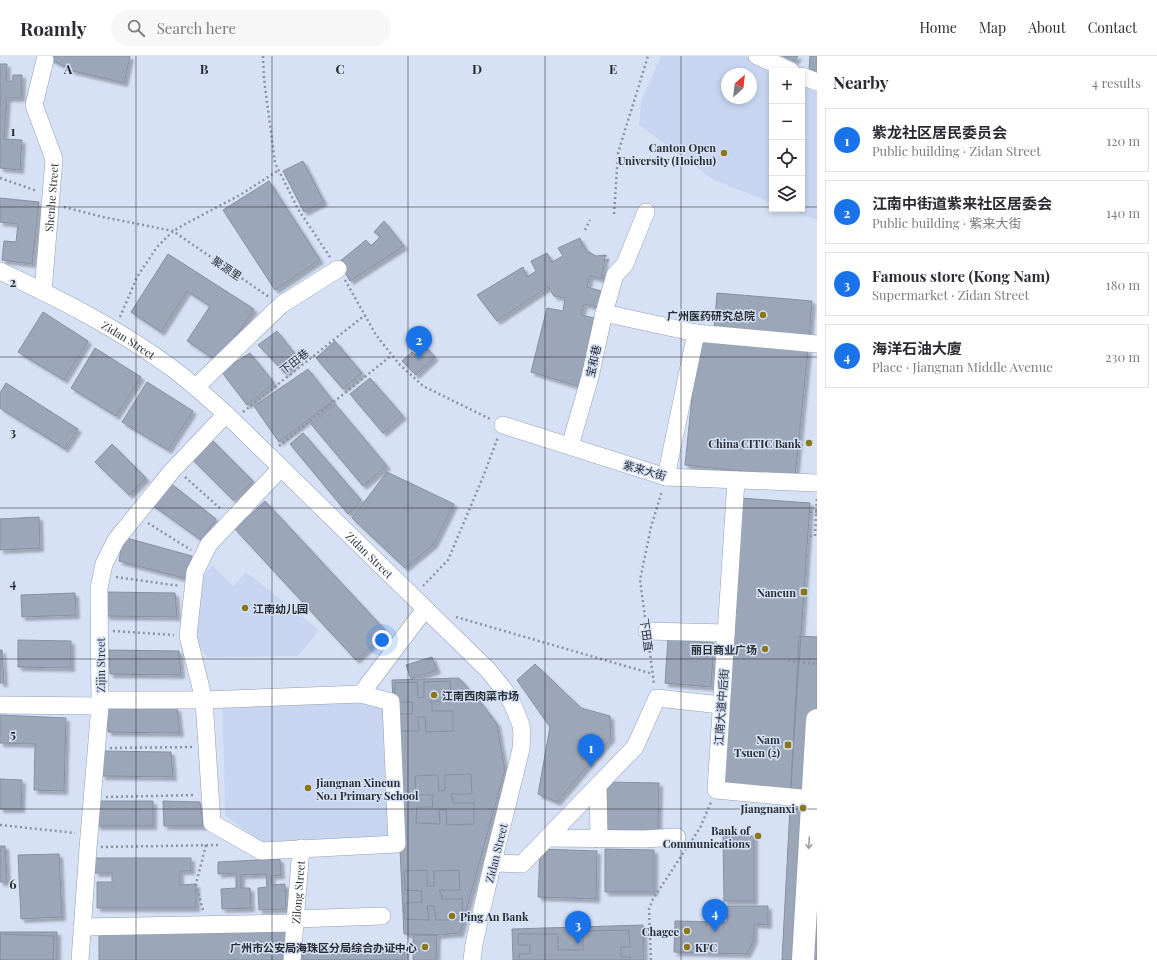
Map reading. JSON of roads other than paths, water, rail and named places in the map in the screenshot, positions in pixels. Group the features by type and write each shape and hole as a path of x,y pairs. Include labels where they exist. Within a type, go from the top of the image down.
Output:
{"main road":[{"path":"803,960 811,935 812,799 817,720"}],"street":[{"path":"757,56 784,68"},
{"name":"Shenhe Street","path":"43,292 54,159 34,106 45,60"},
{"path":"805,77 817,82"},
{"name":"宝和巷","path":"570,446 590,377 604,313 615,275 625,264 646,212"},
{"path":"196,387 281,305 338,269"},
{"name":"Zidan Street","path":"0,271 84,313 114,330 173,369 196,387 229,417 488,670 505,692 513,705 520,725 522,734 521,749 474,944 472,960"},
{"path":"604,313 696,333 817,344"},
{"path":"666,477 696,333"},
{"name":"Zijin Street","path":"80,960 88,841 100,703 99,588 104,564 116,540 175,468 229,417"},
{"name":"紫来大街","path":"503,425 666,477 817,483"},
{"path":"0,705 204,700 361,694 391,702 397,844 261,851 212,824 204,700 188,636 195,572 210,544 281,468"},
{"name":"江南大道中后街","path":"736,480 716,790 812,799"},
{"path":"361,694 419,603"},
{"path":"647,631 726,633"},
{"path":"493,864 522,864 635,747 657,698 721,705"},
{"path":"598,785 599,838"},
{"path":"547,838 644,839 677,837"},
{"name":"Zilong Street","path":"292,960 301,848"},
{"path":"82,927 207,925 382,916"}],"place":[{"name":"Canton Open University (Hoichu)","path":"724,153"},
{"name":"广州医药研究总院","path":"763,315"},
{"name":"江南中街道紫来社区居委会","path":"419,359"},
{"name":"China CITIC Bank","path":"809,443"},
{"name":"Nancun","path":"804,592"},
{"name":"江南幼儿园","path":"245,608"},
{"name":"丽日商业广场","path":"765,649"},
{"name":"江南西肉菜市场","path":"434,695"},
{"name":"Nam Tsuen (2)","path":"788,745"},
{"name":"紫龙社区居民委员会","path":"591,767"},
{"name":"Jiangnan Xincun No.1 Primary School","path":"308,788"},
{"name":"Jiangnanxi","path":"803,808"},
{"name":"Bank of Communications","path":"758,836"},
{"name":"Ping An Bank","path":"452,916"},
{"name":"Chagee","path":"687,931"},
{"name":"海洋石油大廈","path":"715,932"},
{"name":"Famous store (Kong Nam)","path":"578,944"},
{"name":"广州市公安局海珠区分局综合办证中心","path":"425,947"},
{"name":"KFC","path":"687,947"}]}
